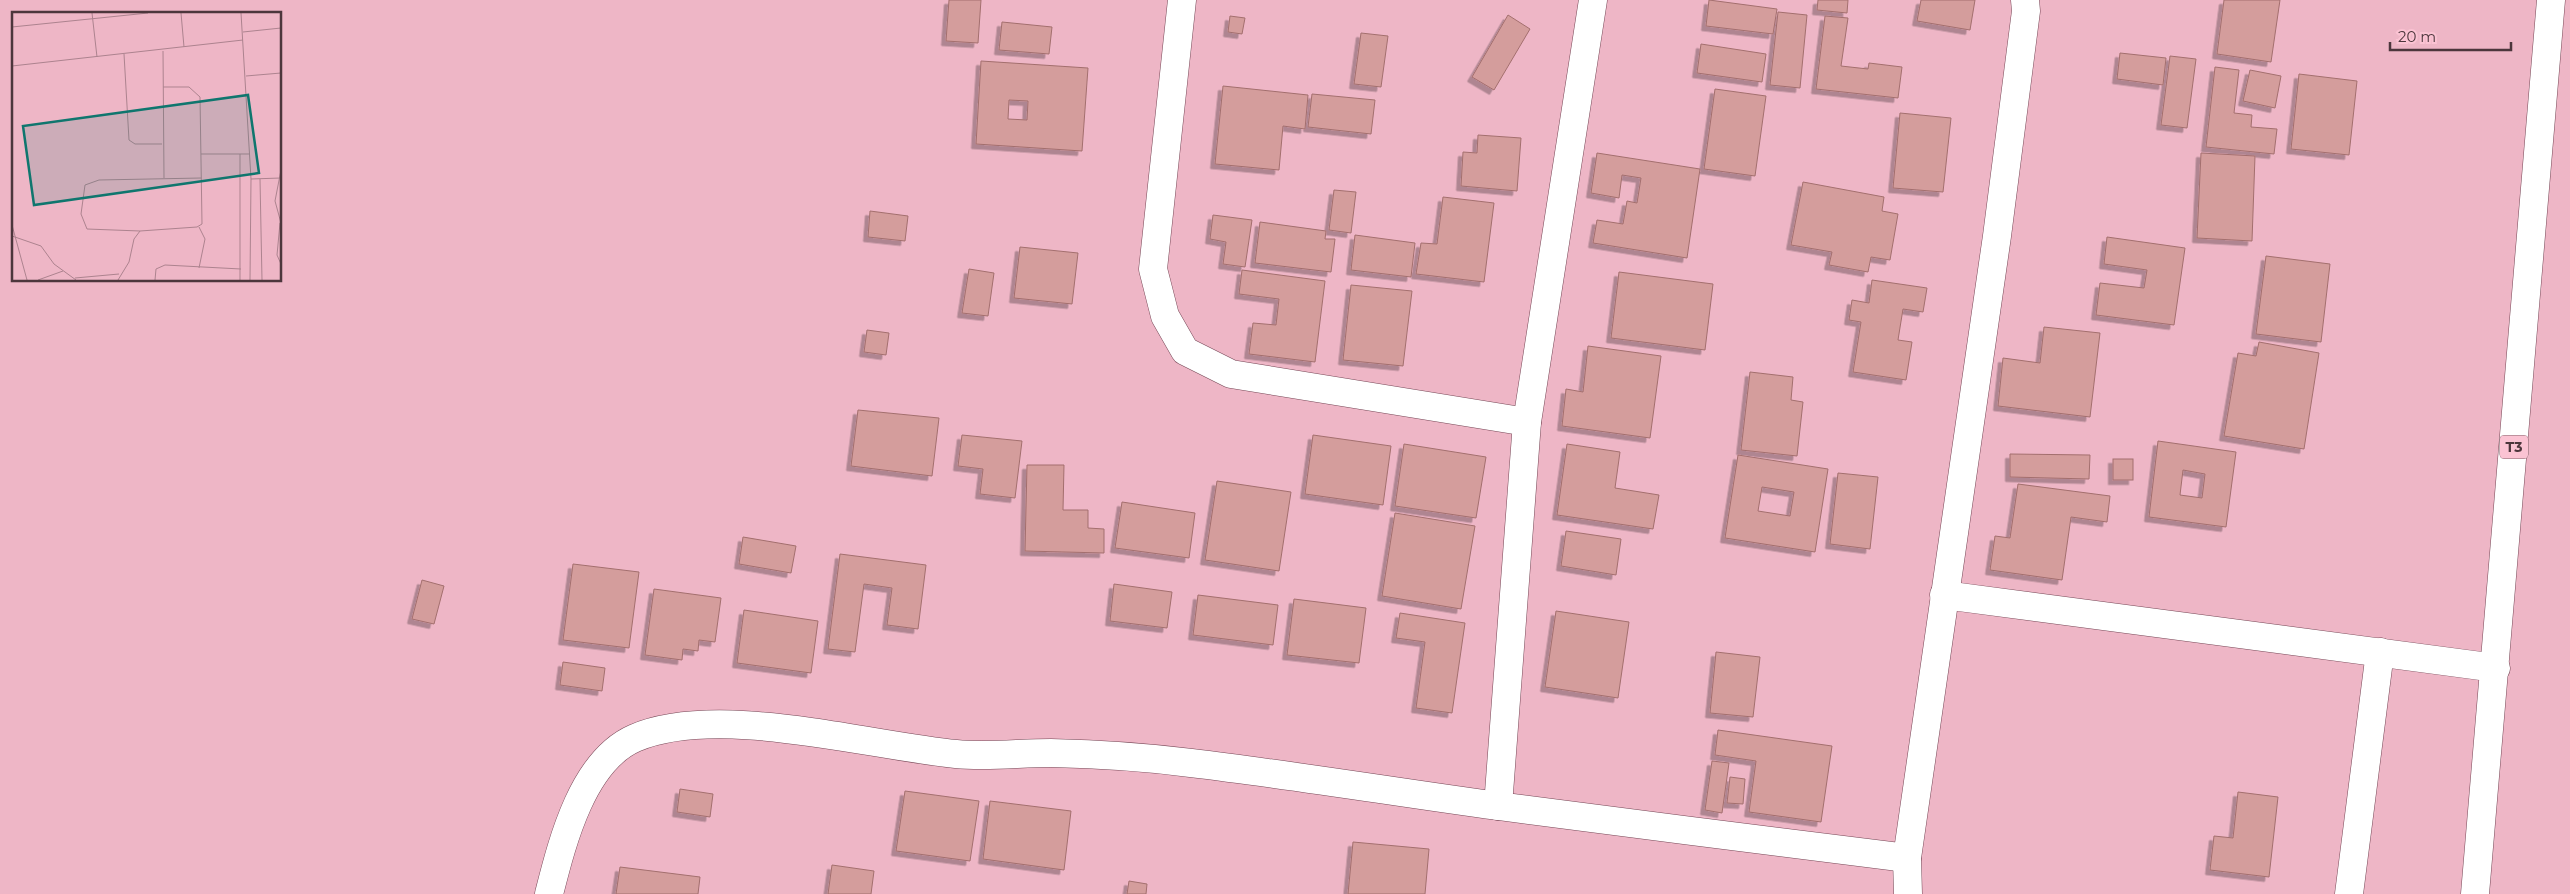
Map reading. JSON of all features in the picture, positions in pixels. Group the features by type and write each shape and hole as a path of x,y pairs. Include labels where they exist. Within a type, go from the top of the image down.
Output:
{"main road":[{"path":"1182,0 1153,269 1165,316 1185,351 1231,374 1527,422"},
{"path":"1498,806 1527,422 1593,0"},
{"path":"1908,894 1907,858 1997,236 2026,11 2025,0"},
{"name":"T3","path":"2475,894 2496,668 2551,0"},
{"path":"1944,595 2496,668"},
{"path":"2349,894 2380,652"},
{"path":"549,894 559,852 588,784 607,755 632,740 661,729 712,725 763,727 959,754 1053,753 1188,762 1498,806 1907,858"}],"building":[{"path":"949,0 981,0 978,43 946,41"},
{"path":"1709,0 1777,9 1773,34 1706,26"},
{"path":"1818,0 1848,0 1847,13 1817,10"},
{"path":"1921,0 1975,0 1970,30 1917,21"},
{"path":"2224,0 2280,0 2271,62 2217,54"},
{"path":"1778,12 1807,15 1800,88 1770,85"},
{"path":"1508,15 1530,29 1494,90 1472,77"},
{"path":"1230,16 1245,18 1242,34 1228,32"},
{"path":"1825,16 1848,18 1841,66 1868,69 1869,63 1902,67 1898,98 1816,89"},
{"path":"1002,22 1052,27 1049,54 999,50"},
{"path":"1361,33 1388,36 1381,87 1354,84"},
{"path":"1701,44 1766,54 1762,82 1697,73"},
{"path":"2120,53 2166,58 2163,85 2117,79"},
{"path":"2170,56 2196,59 2187,128 2161,125"},
{"path":"981,61 1088,68 1082,151 976,144","holes":["1009,100 1028,101 1027,120 1008,119"]},
{"path":"2215,67 2239,70 2234,113 2252,115 2251,127 2277,129 2274,154 2206,147"},
{"path":"2250,70 2281,76 2275,108 2243,101"},
{"path":"2299,74 2357,81 2349,155 2291,149"},
{"path":"1223,86 1308,95 1305,129 1283,126 1279,170 1215,164"},
{"path":"1715,89 1766,96 1755,176 1704,169"},
{"path":"1312,94 1375,100 1371,134 1308,127"},
{"path":"1900,113 1951,118 1943,192 1893,188"},
{"path":"1478,135 1521,138 1517,191 1461,186 1463,152 1477,153"},
{"path":"1597,153 1700,169 1687,258 1593,243 1597,220 1623,224 1627,201 1637,203 1641,178 1622,175 1619,198 1591,193"},
{"path":"2201,153 2255,156 2252,241 2197,238"},
{"path":"1803,182 1884,197 1882,211 1898,214 1890,260 1871,257 1868,272 1829,265 1832,252 1791,245"},
{"path":"1334,190 1356,192 1351,233 1329,230"},
{"path":"1443,197 1494,203 1484,282 1416,274 1421,243 1437,244"},
{"path":"870,211 908,216 905,241 868,237"},
{"path":"1213,215 1252,220 1245,267 1223,264 1226,242 1210,239"},
{"path":"1260,222 1326,231 1325,239 1335,239 1331,272 1255,263"},
{"path":"1355,235 1415,243 1411,277 1351,270"},
{"path":"2107,237 2185,248 2174,325 2096,315 2100,283 2144,288 2147,270 2104,264"},
{"path":"1020,247 1078,253 1072,304 1014,298"},
{"path":"2266,256 2330,264 2321,342 2256,334"},
{"path":"969,269 994,273 988,316 962,313"},
{"path":"1242,270 1325,281 1315,362 1249,354 1253,323 1276,325 1279,299 1239,294"},
{"path":"1619,272 1713,284 1705,350 1611,338"},
{"path":"1872,280 1927,288 1923,312 1903,309 1898,340 1912,342 1906,380 1853,372 1861,322 1849,320 1852,300 1869,303"},
{"path":"1351,285 1412,291 1403,366 1343,360"},
{"path":"2044,327 2100,333 2090,417 1998,406 2003,358 2040,363"},
{"path":"867,330 889,333 886,355 864,352"},
{"path":"2259,342 2319,353 2304,449 2224,436 2238,353 2256,356"},
{"path":"1588,346 1661,356 1650,438 1562,426 1566,389 1583,392"},
{"path":"1750,372 1793,377 1791,400 1803,402 1797,456 1741,450"},
{"path":"858,410 939,418 932,476 851,466"},
{"path":"962,435 1022,441 1015,498 980,494 983,469 958,466"},
{"path":"1313,435 1391,446 1383,505 1305,494"},
{"path":"2158,441 2236,452 2226,527 2149,517","holes":["2183,470 2205,474 2202,498 2180,495"]},
{"path":"1404,444 1486,457 1476,518 1395,506"},
{"path":"1567,444 1620,452 1615,488 1659,495 1653,529 1557,515"},
{"path":"2010,454 2090,455 2089,479 2010,477"},
{"path":"1738,455 1828,469 1815,552 1725,538","holes":["1762,487 1794,492 1790,516 1758,511"]},
{"path":"2113,459 2133,459 2133,480 2113,480"},
{"path":"1027,465 1064,465 1063,510 1088,510 1088,528 1104,529 1104,553 1025,551"},
{"path":"1838,473 1878,477 1870,549 1830,544"},
{"path":"1217,481 1291,492 1279,571 1205,560"},
{"path":"2018,484 2110,496 2107,522 2071,517 2062,580 1990,570 1995,536 2010,538"},
{"path":"1122,502 1195,513 1189,558 1115,548"},
{"path":"1395,513 1475,526 1461,609 1382,596"},
{"path":"1566,531 1621,539 1616,575 1561,566"},
{"path":"743,537 796,546 791,573 739,564"},
{"path":"840,554 926,565 918,629 887,625 892,588 864,584 855,652 828,649"},
{"path":"573,564 639,572 629,648 563,640"},
{"path":"422,580 444,586 434,624 412,619"},
{"path":"1114,584 1172,592 1167,628 1110,621"},
{"path":"654,589 721,598 715,642 699,640 698,651 683,649 682,660 645,655"},
{"path":"1198,595 1278,605 1273,645 1193,635"},
{"path":"1294,599 1366,608 1359,663 1287,655"},
{"path":"744,610 818,621 811,673 737,663"},
{"path":"1556,611 1629,622 1618,698 1545,687"},
{"path":"1400,613 1465,623 1452,713 1416,708 1425,642 1396,638"},
{"path":"1716,652 1760,657 1753,717 1710,713"},
{"path":"563,662 605,668 602,691 560,685"},
{"path":"1718,730 1832,746 1821,822 1749,812 1756,761 1715,755"},
{"path":"1712,761 1729,763 1722,813 1705,810"},
{"path":"1730,777 1745,779 1743,804 1727,803"},
{"path":"680,789 713,794 710,817 677,812"},
{"path":"905,791 979,801 970,861 896,851"},
{"path":"2238,792 2278,797 2269,877 2210,870 2214,836 2233,838"},
{"path":"990,801 1071,811 1064,870 983,859"},
{"path":"1353,842 1429,849 1425,894 1348,894"},
{"path":"832,865 874,871 871,894 828,894"},
{"path":"620,867 700,877 698,894 616,894"},
{"path":"1129,881 1147,884 1146,894 1127,894"}]}
